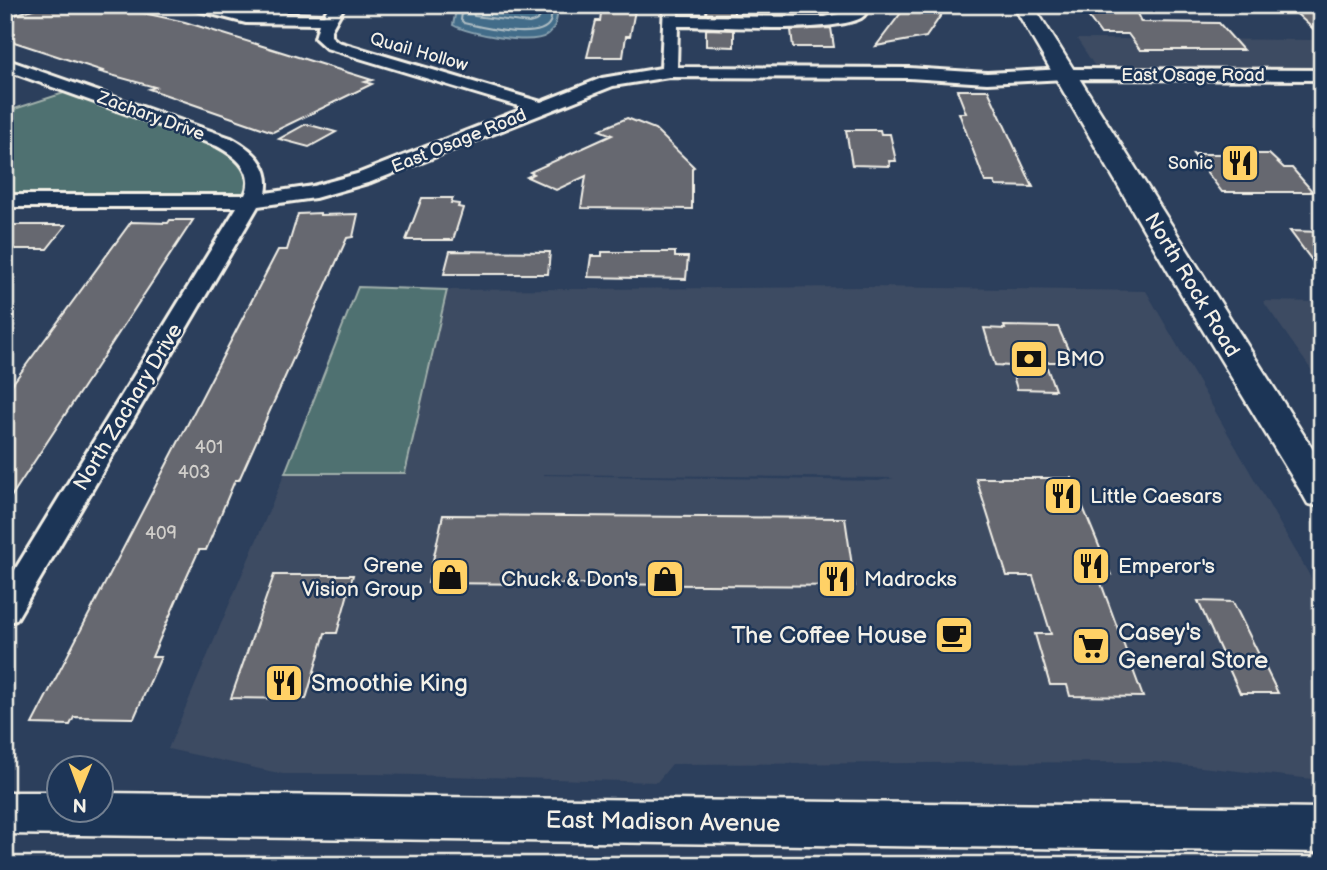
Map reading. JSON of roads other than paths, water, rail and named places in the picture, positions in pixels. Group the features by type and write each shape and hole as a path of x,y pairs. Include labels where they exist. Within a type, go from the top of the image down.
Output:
{"main road":[{"name":"North Rock Road","path":"1023,5 1322,495"},
{"name":"East Madison Avenue","path":"5,813 1322,830"}],"street":[{"path":"193,5 246,18 334,13"},
{"path":"669,72 670,13 825,22 853,16 859,13 862,5"},
{"name":"Quail Hollow","path":"334,13 323,30 323,38 340,49 542,108"},
{"name":"Zachary Drive","path":"5,64 238,149 249,158 257,170 257,191 251,201"},
{"name":"East Osage Road","path":"5,201 251,201 302,195 352,182 625,77 669,72 909,74 934,77 1065,74 1322,75"},
{"name":"North Zachary Drive","path":"5,612 251,201"}],"water":[{"path":"457,5 559,5 551,32 539,38 515,39 485,35 453,25"}],"place":[{"name":"Sonic","path":"1240,163"},
{"name":"BMO","path":"1029,359"},
{"name":"Little Caesars","path":"1063,496"},
{"name":"Emperor's","path":"1091,566"},
{"name":"Grene Vision Group","path":"450,577"},
{"name":"Chuck & Don's","path":"665,579"},
{"name":"Madrocks","path":"837,579"},
{"name":"The Coffee House","path":"954,635"},
{"name":"Casey's General Store","path":"1091,646"},
{"name":"Smoothie King","path":"284,683"}]}
